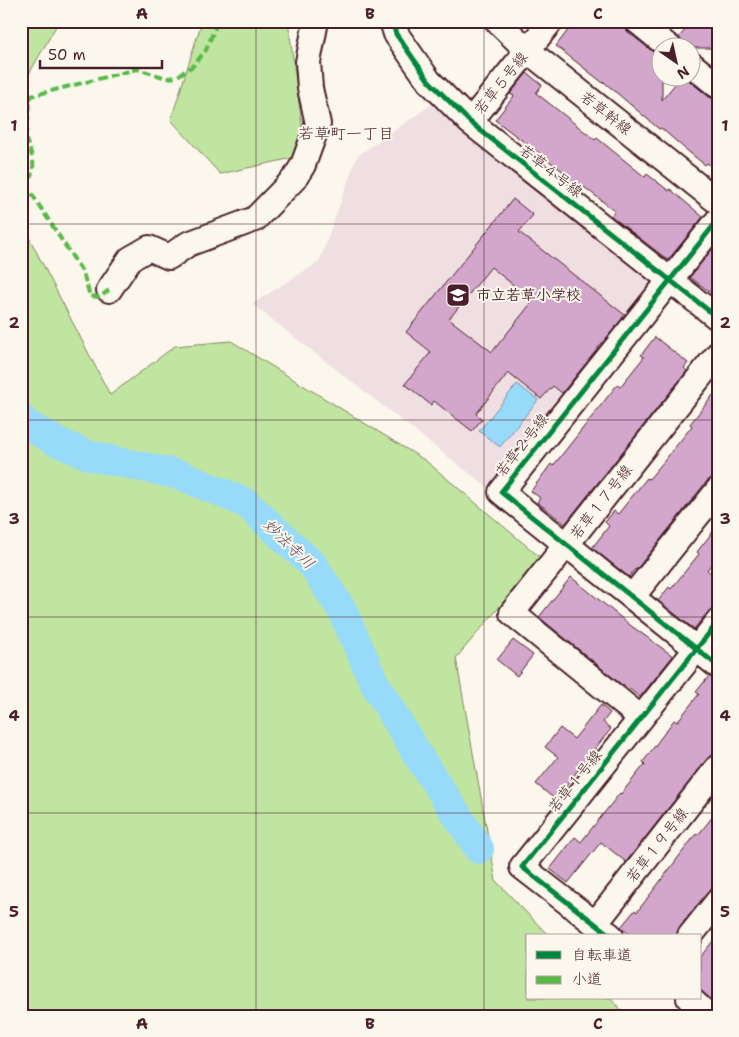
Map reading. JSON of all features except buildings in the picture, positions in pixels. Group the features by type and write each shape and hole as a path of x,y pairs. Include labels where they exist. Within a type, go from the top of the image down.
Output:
{"street":[{"path":"109,290 130,259 149,248 169,257 188,244 255,219 295,178 303,165 318,124 310,88 308,62 316,21"},
{"name":"若草４号線","path":"392,21 396,34 429,81 470,122 718,318"},
{"name":"若草幹線","path":"497,21 527,50 718,202"},
{"name":"若草５号線","path":"470,122 551,21"},
{"path":"702,73 718,86"},
{"name":"若草２号線","path":"718,220 501,492 718,666"},
{"name":"若草１７号線","path":"641,718 512,613 718,354"},
{"path":"632,597 718,490"},
{"name":"若草１号線","path":"603,930 522,867 718,622"},
{"name":"若草１９号線","path":"603,930 718,767"},
{"path":"692,934 718,901"},
{"path":"691,1000 709,1016"}],"shaded area":[{"name":"市立若草小学校","path":"431,105 656,286 492,491 252,304 319,262 357,156"}],"green space":[{"path":"21,21 59,21 21,88"},
{"path":"202,21 288,21 306,155 220,174 171,120"},
{"path":"21,222 110,395 175,346 231,341 426,461 541,558 456,658 496,881 547,934 526,934 526,1000 612,1000 627,1016 21,1016"}],"water":[{"path":"517,384 538,400 500,447 479,431"}],"waterway":[{"name":"妙法寺川","path":"21,419 29,426 55,441 91,456 180,475 246,503 312,564 342,610 375,684 417,754 479,849"}],"marked path":[{"path":"109,290 100,297 90,296 83,273 26,185 33,166 32,155 24,135 26,133 31,96 137,69 167,78 176,77 193,66 206,50 215,28 215,21"}],"cycle path":[{"path":"392,21 396,34 429,81 470,122 718,318"},
{"path":"718,220 501,492 718,666"},
{"path":"608,934 522,867 718,622"}],"place":[{"name":"市立若草小学校","path":"458,295"}],"district":[{"name":"若草町一丁目","path":"346,133"}]}
